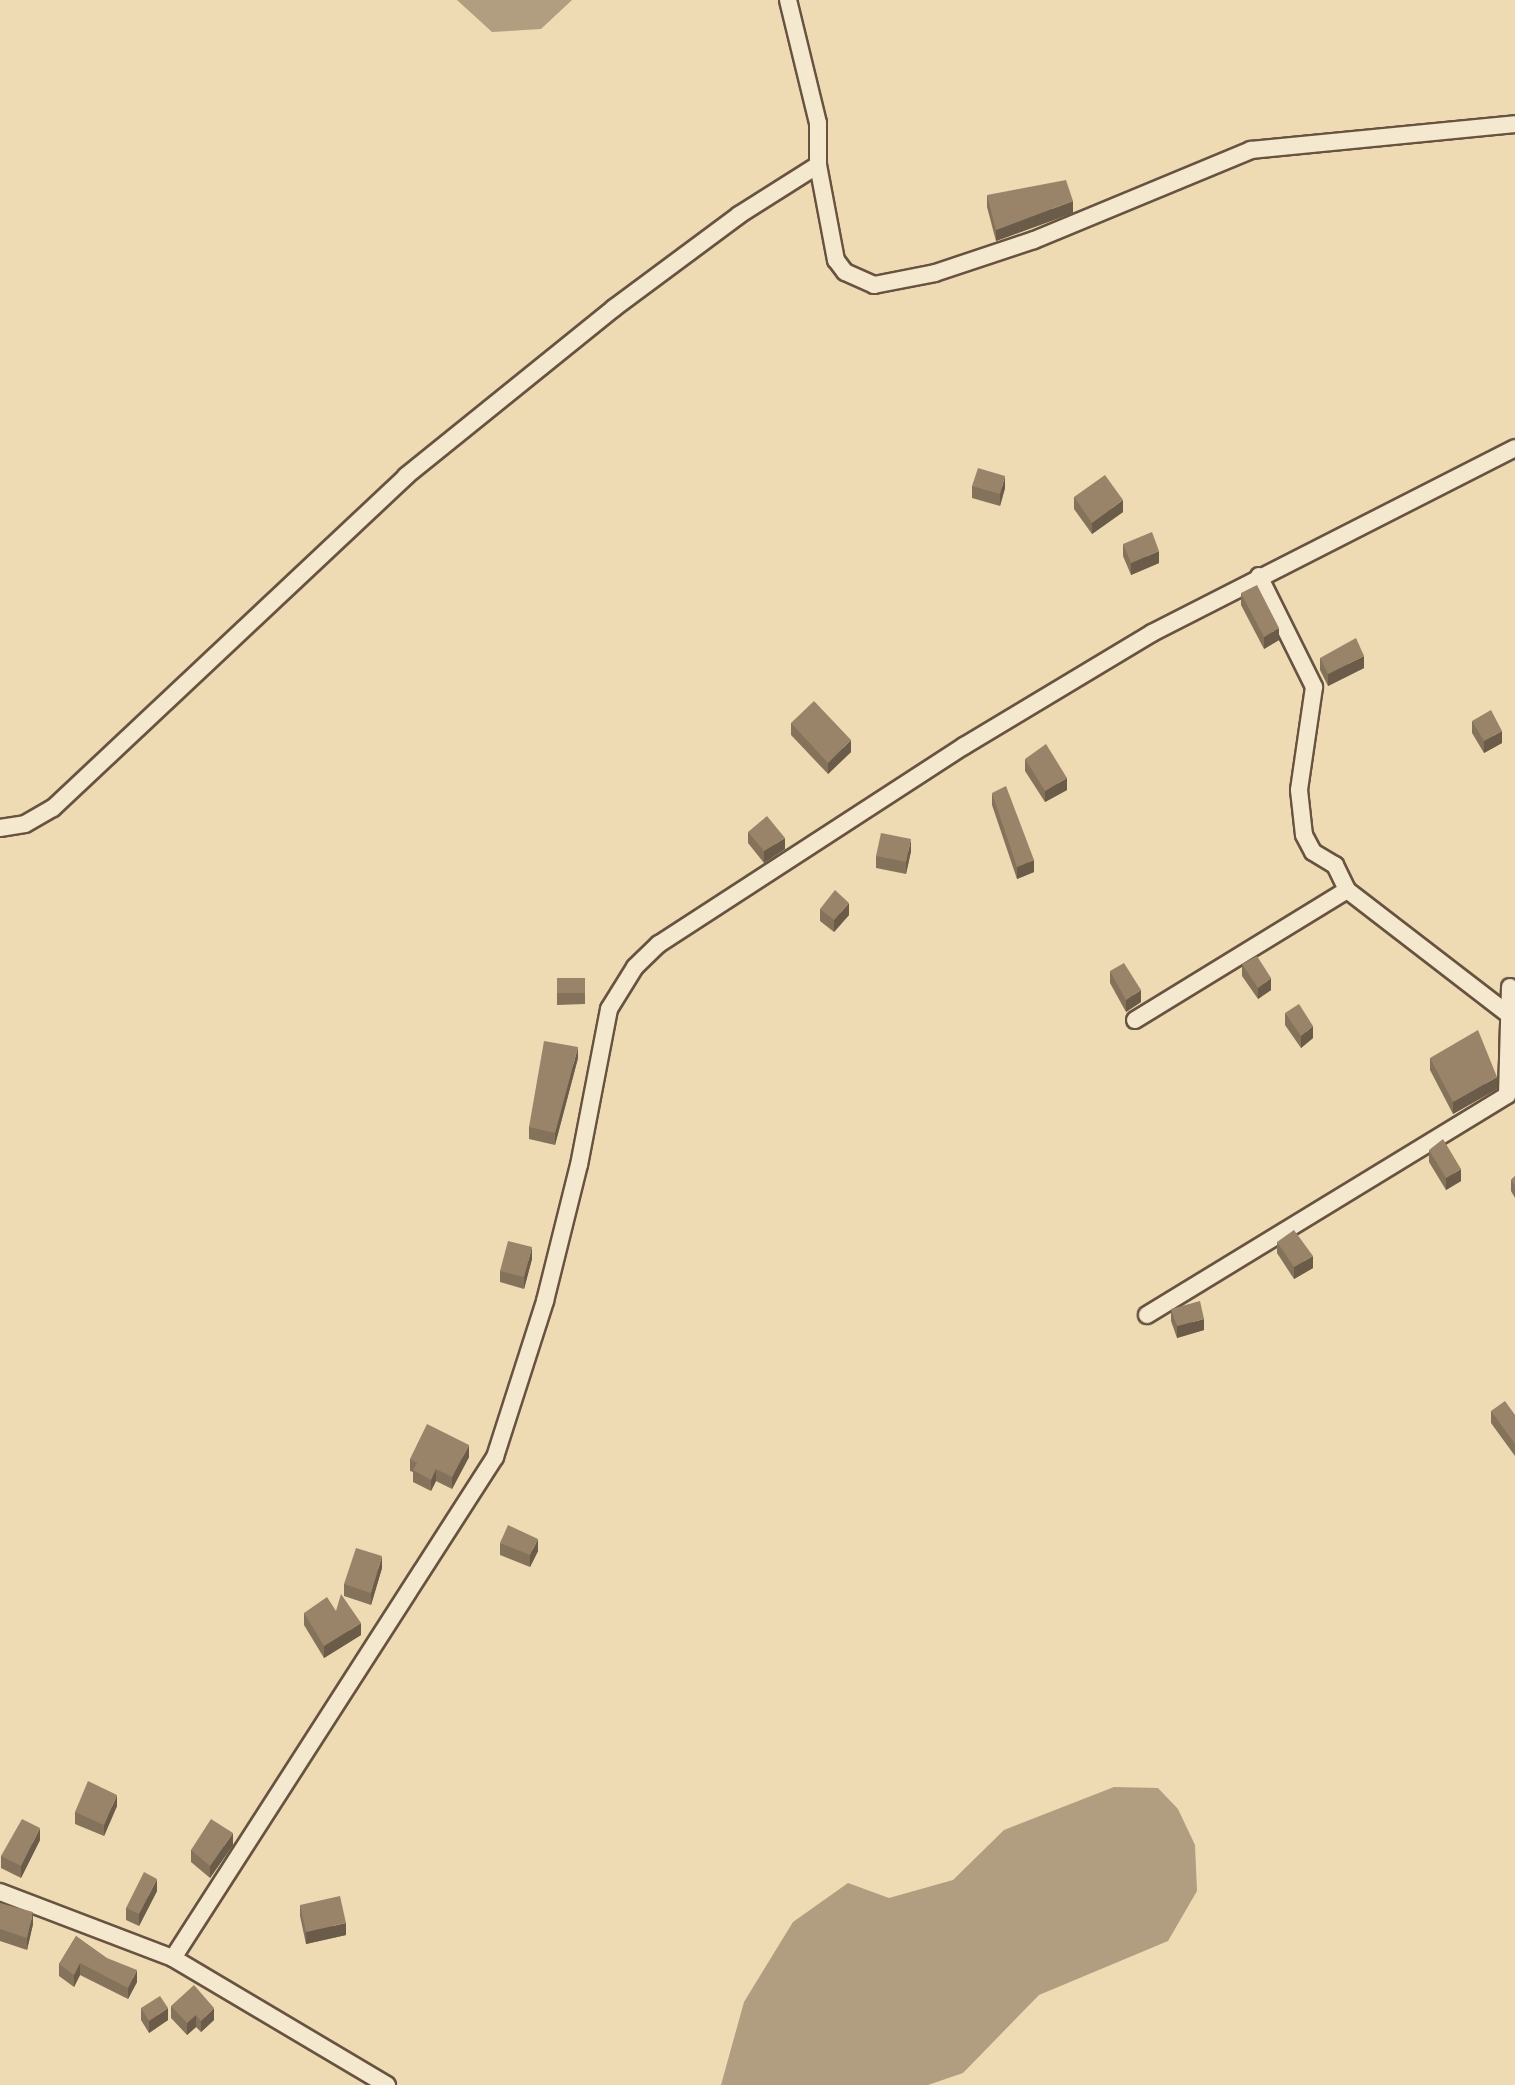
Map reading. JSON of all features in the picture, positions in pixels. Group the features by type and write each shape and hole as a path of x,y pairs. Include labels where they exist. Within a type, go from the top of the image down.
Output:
{"street":[{"path":"788,0 818,123 818,165 836,260 856,279 888,284 1034,240 1251,150 1515,124"},
{"path":"0,828 25,824 53,808 406,476 614,308 739,215 818,165"},
{"path":"173,1958 495,1457 548,1289 579,1165 609,1009 625,978 659,944 964,746 1152,634 1259,576 1515,448"},
{"path":"1259,576 1314,687 1299,790 1304,835 1313,852 1335,865 1347,890 1488,996 1513,1018"},
{"path":"1135,1020 1347,890"},
{"path":"1147,1315 1511,1101 1513,986 1488,996"},
{"path":"0,1892 173,1958 387,2085"}],"shaded area":[{"path":"457,0 572,0 541,29 492,32"},
{"path":"1114,1787 1158,1788 1178,1809 1195,1845 1197,1891 1168,1941 1039,1995 963,2073 928,2085 721,2085 744,2002 793,1922 848,1883 889,1898 953,1880 1004,1830"}],"building":[{"path":"1066,180 1073,201 996,230 987,195"},
{"path":"978,468 1005,476 1000,494 972,486"},
{"path":"1105,475 1123,500 1092,523 1074,497"},
{"path":"1152,532 1159,551 1131,563 1123,544"},
{"path":"1257,585 1279,628 1264,637 1241,593"},
{"path":"1356,638 1364,656 1328,674 1320,658"},
{"path":"814,701 851,740 828,763 791,723"},
{"path":"1491,710 1502,731 1484,741 1472,721"},
{"path":"1046,744 1067,778 1045,791 1025,759"},
{"path":"1006,786 1034,860 1017,867 992,793"},
{"path":"767,816 785,838 764,851 748,832"},
{"path":"881,833 911,839 906,862 876,856"},
{"path":"835,890 849,903 834,920 820,909"},
{"path":"1257,956 1271,978 1258,988 1242,964"},
{"path":"1124,963 1141,990 1126,1000 1110,971"},
{"path":"557,978 585,978 585,993 557,993"},
{"path":"1299,1004 1313,1026 1301,1036 1285,1013"},
{"path":"1478,1030 1497,1077 1453,1102 1430,1058"},
{"path":"544,1041 578,1047 555,1133 529,1127"},
{"path":"1443,1139 1461,1169 1446,1178 1429,1150"},
{"path":"1294,1230 1313,1256 1294,1267 1277,1242"},
{"path":"508,1241 532,1247 524,1277 500,1271"},
{"path":"1200,1301 1204,1319 1177,1326 1171,1309"},
{"path":"1505,1401 1515,1415 1515,1444 1491,1411"},
{"path":"427,1424 469,1445 452,1477 436,1469 431,1480 413,1470 417,1463 410,1459"},
{"path":"508,1525 538,1539 530,1555 500,1543"},
{"path":"356,1548 382,1556 371,1593 344,1584"},
{"path":"341,1594 361,1623 324,1646 304,1613 327,1597 336,1611"},
{"path":"88,1781 117,1795 104,1825 75,1812"},
{"path":"22,1819 40,1828 21,1866 1,1856"},
{"path":"211,1819 233,1833 210,1866 191,1850"},
{"path":"144,1872 157,1879 139,1914 126,1908"},
{"path":"340,1896 346,1923 306,1932 300,1905"},
{"path":"0,1903 33,1912 27,1938 0,1929"},
{"path":"76,1936 107,1958 137,1970 128,1988 80,1963 74,1975 59,1964"},
{"path":"194,1985 214,2008 201,2021 196,2015 187,2023 171,2006"},
{"path":"160,1996 168,2008 149,2021 141,2008"}]}
